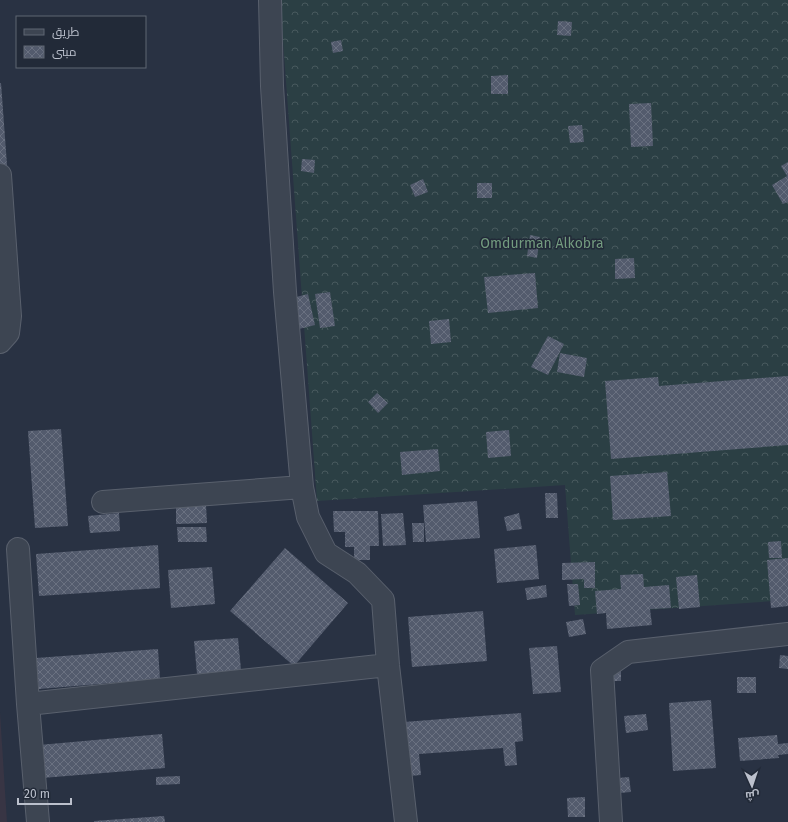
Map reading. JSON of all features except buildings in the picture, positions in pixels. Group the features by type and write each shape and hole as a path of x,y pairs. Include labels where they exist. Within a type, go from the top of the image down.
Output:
{"street":[{"path":"270,0 272,86 285,292 302,487 308,517 326,553 358,573 383,600 388,665 406,822"},
{"path":"0,175 10,316 8,333 0,342"},
{"path":"103,502 302,487"},
{"path":"18,549 28,704 38,822"},
{"path":"612,822 602,670 628,652 788,634"},
{"path":"28,704 388,665"}],"shaded area":[{"path":"0,712 7,822 0,822"}],"green space":[{"name":"Omdurman Alkobra","path":"280,0 788,0 788,600 575,615 565,485 317,501"}]}
